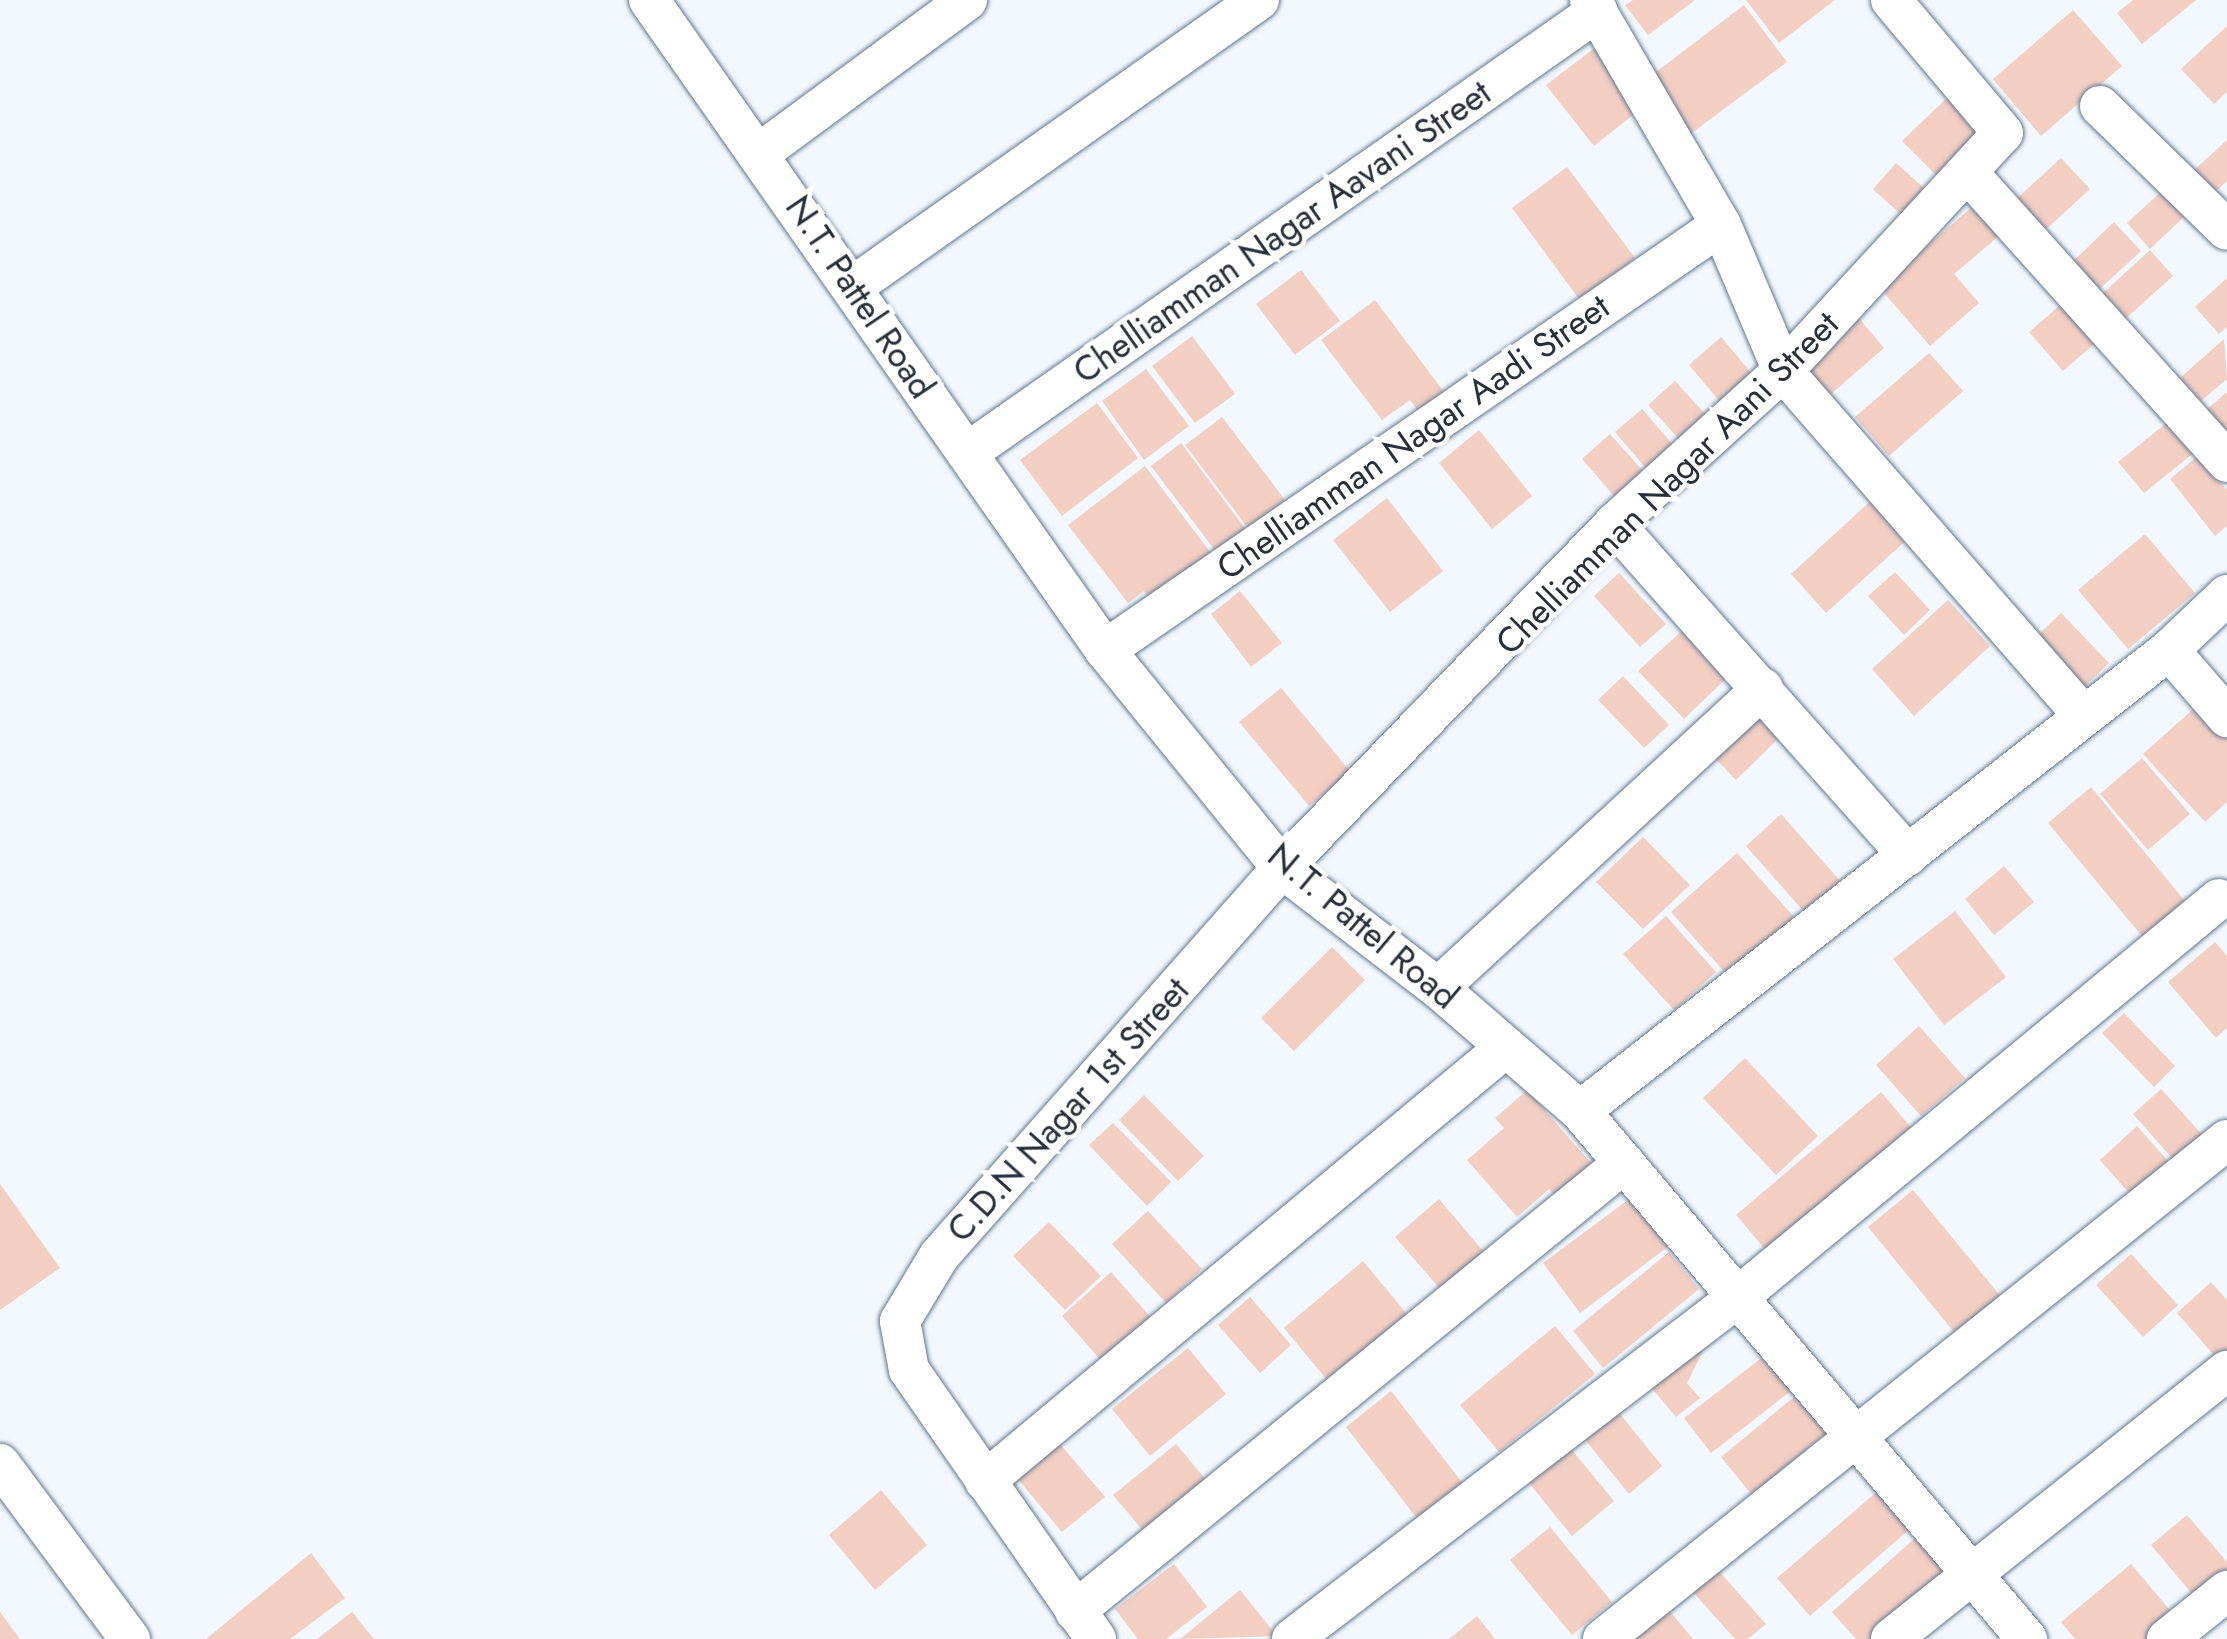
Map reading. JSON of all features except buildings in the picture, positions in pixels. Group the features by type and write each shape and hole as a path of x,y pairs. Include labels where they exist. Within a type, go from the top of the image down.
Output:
{"street":[{"name":"N.T. Pattel Road","path":"649,0 761,152 1105,650 1282,868 1438,988 1580,1112 2028,1639"},
{"path":"761,152 966,0"},
{"path":"852,287 1259,0"},
{"name":"Chelliamman Nagar Aani Street","path":"1282,868 1614,524 1783,370 1970,174 2003,133 1891,0"},
{"path":"1594,5 1721,225 1783,370 2083,714"},
{"name":"Chelliamman Nagar Aavani Street","path":"967,453 1594,5"},
{"path":"2100,106 2227,230"},
{"path":"1970,174 2227,462"},
{"name":"Chelliamman Nagar Aadi Street","path":"1105,650 1721,225"},
{"path":"1614,524 1908,856"},
{"path":"1580,1112 2083,714 2170,650 2227,595"},
{"path":"2170,650 2227,717"},
{"path":"1438,988 1763,688"},
{"name":"C.D.N Nagar 1st Street","path":"985,1481 909,1370 900,1322 939,1256 1282,868"},
{"path":"1292,1639 1738,1298 2218,899"},
{"path":"1506,1047 985,1481 1086,1625 1624,1163"},
{"path":"1603,1639 2227,1140"},
{"path":"1891,1639 2227,1371"},
{"path":"0,1464 130,1639"},
{"path":"2166,1639 2227,1591"}]}
